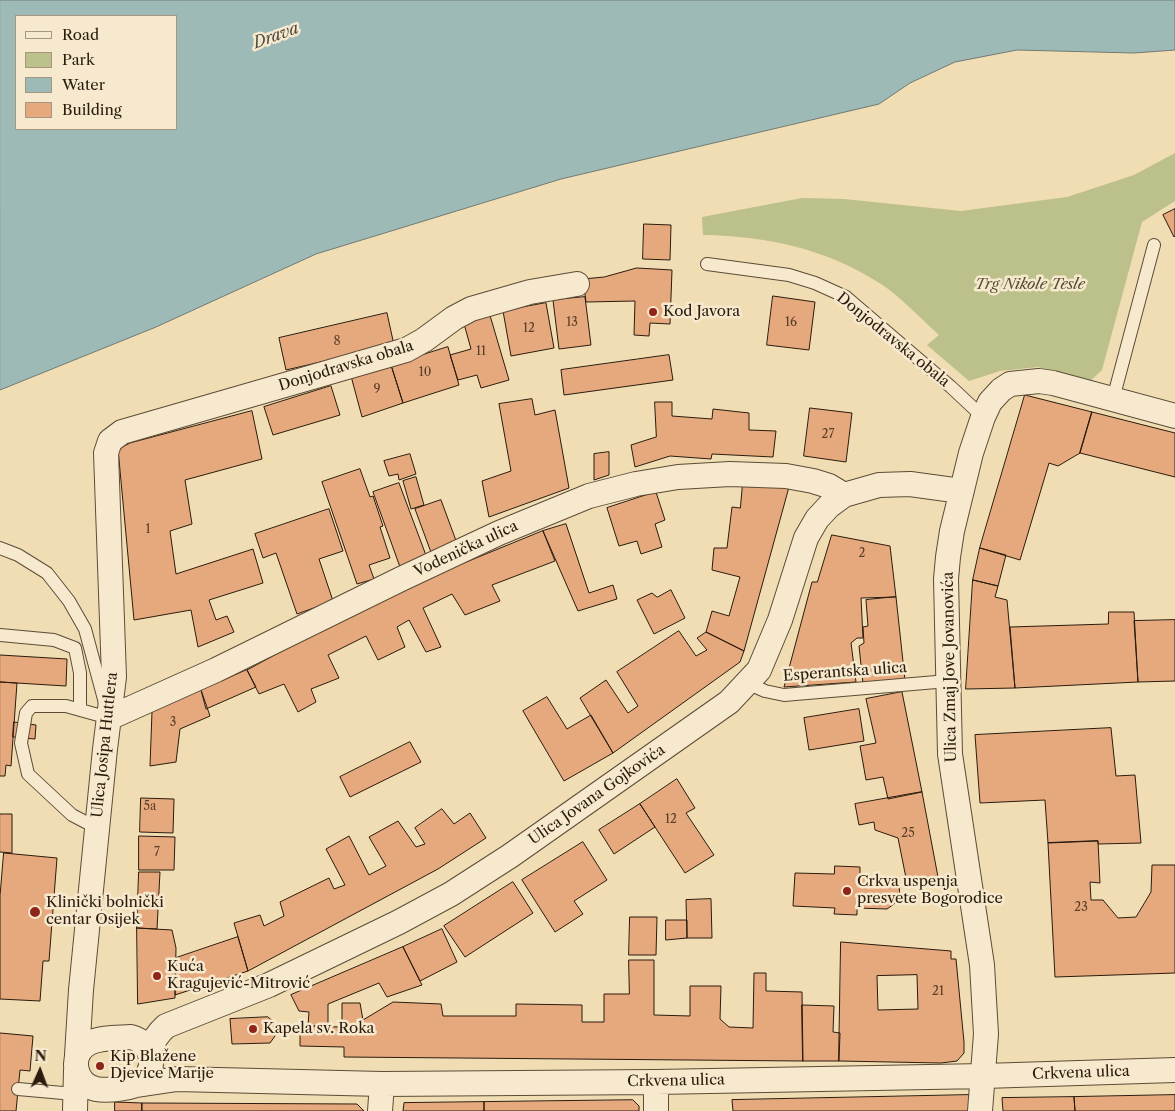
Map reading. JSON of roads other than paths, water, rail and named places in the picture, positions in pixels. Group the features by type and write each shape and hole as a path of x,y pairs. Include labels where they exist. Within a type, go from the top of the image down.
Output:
{"street":[{"name":"Donjodravska obala","path":"110,441 122,432 406,350 471,308 530,292 577,284"},
{"path":"960,491 983,417 990,402 1001,390 1010,384 1023,381 1053,383 1175,416"},
{"name":"Ulica Josipa Huttlera","path":"78,1088 81,990 114,677 106,463 106,453 110,441"},
{"name":"Vodenička ulica","path":"109,718 216,670 498,533 588,496 636,484 678,477 730,474 786,476 829,486 844,495"},
{"name":"Ulica Jovana Gojkovića","path":"137,1085 146,1077 152,1042 166,1026 269,985 399,922 451,894 510,856 729,702 759,670 780,620 806,538 829,506 844,495 880,485 910,484 960,491"},
{"name":"Ulica Zmaj Jove Jovanovića","path":"960,491 952,531 946,579 950,754 982,965 986,1034 980,1111"},
{"name":"Ulica Josipa Huttlera","path":"81,990 91,1020 100,1032 114,1039"},
{"name":"Crkvena ulica","path":"78,1088 87,1044 94,1041 131,1037 140,1040 146,1045 156,1068 164,1074 177,1079"},
{"name":"Crkvena ulica","path":"108,1090 177,1079 382,1084 656,1082 984,1076 1175,1070"},
{"path":"79,1078 91,1088 108,1090 92,1102 78,1088 79,1078"},
{"path":"656,1082 656,1111"},
{"path":"380,1111 382,1084"}],"lane":[{"path":"1113,399 1154,245"},
{"name":"Donjodravska obala","path":"707,264 789,275 816,283 846,297 945,381 983,417"},
{"path":"0,548 18,555 47,573 69,601 85,629 109,718"},
{"path":"0,635 54,640 74,648 80,674 80,709"},
{"name":"Esperantska ulica","path":"747,683 765,691 784,695 948,681"},
{"path":"97,828 72,815 28,774 21,743 26,712 32,706 66,706 109,718"},
{"path":"18,1089 78,1088"}],"water":[{"name":"Drava","path":"0,0 1175,0 1175,50 1134,53 1017,50 955,62 910,83 879,104 561,179 316,254 156,327 0,390"}],"place":[{"name":"Kod Javora","path":"653,312"},
{"name":"Crkva uspenja presvete Bogorodice","path":"847,891"},
{"name":"Klinički bolnički centar Osijek","path":"35,912"},
{"name":"Kuća Kragujević-Mitrović","path":"157,976"},
{"name":"Kapela sv. Roka","path":"253,1029"},
{"name":"Kip Blažene Djevice Marije","path":"100,1066"}],"park label":[{"name":"Trg Nikole Tesle","path":"1030,285"}]}
